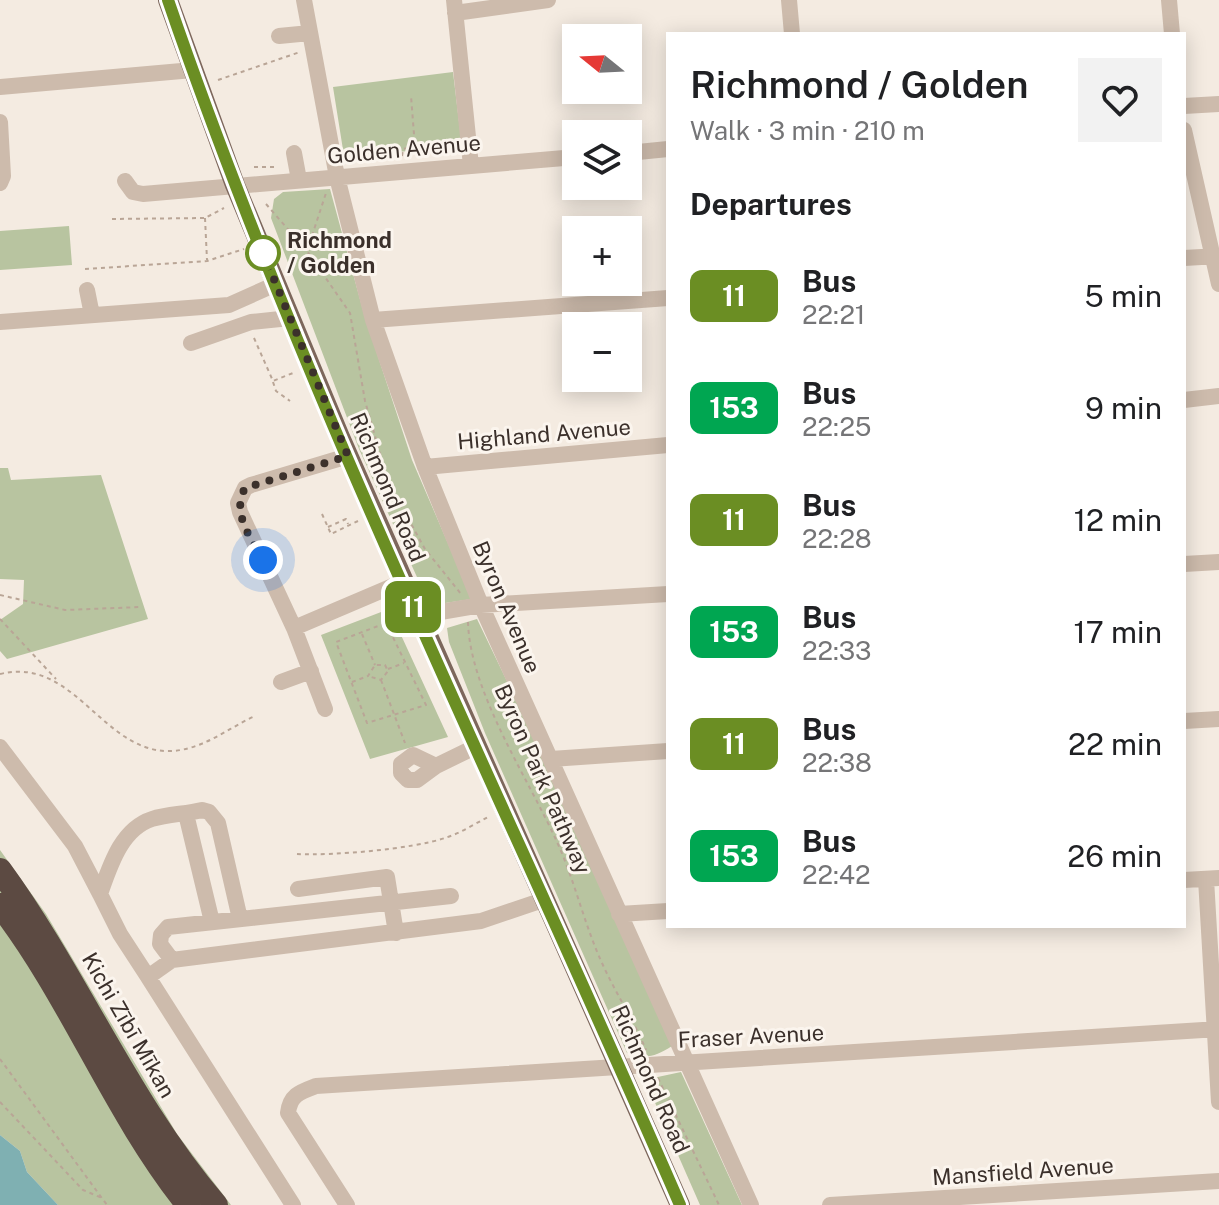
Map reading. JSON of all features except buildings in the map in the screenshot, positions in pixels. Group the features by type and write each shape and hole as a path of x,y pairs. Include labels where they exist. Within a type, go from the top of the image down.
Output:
{"highway":[{"name":"Kichi Zībī Mīkan","path":"0,870 53,947 169,1143 216,1205"},
{"name":"Kichi Zībī Mīkan","path":"0,905 96,1055 151,1153 188,1205"}],"main road":[{"name":"Richmond Road","path":"168,0 235,185 348,456 680,1205"}],"street":[{"name":"Byron Avenue","path":"304,0 333,184 373,320 474,606 551,759 751,1205"},
{"path":"471,166 454,6 548,0"},
{"path":"789,0 792,32"},
{"path":"1169,0 1172,32"},
{"path":"279,36 312,40"},
{"path":"0,87 193,70"},
{"path":"1186,106 1219,104"},
{"path":"0,122 3,176 0,183"},
{"path":"1186,138 1216,256 1219,284"},
{"path":"642,152 666,149"},
{"path":"294,153 299,180"},
{"name":"Golden Avenue","path":"125,181 133,192 143,194 299,180 333,184 471,166 562,158"},
{"path":"1186,258 1216,256"},
{"path":"0,322 229,305 276,284"},
{"path":"87,290 92,315"},
{"path":"373,320 666,298"},
{"path":"191,343 251,322 290,318"},
{"path":"1186,400 1219,396"},
{"name":"Highland Avenue","path":"425,467 666,445"},
{"path":"325,709 294,628 243,522 238,503 245,488 251,485 348,456"},
{"path":"1186,564 1219,562"},
{"path":"294,628 402,582"},
{"path":"417,616 474,606 666,594"},
{"path":"281,682 311,671"},
{"path":"1186,721 1219,719"},
{"path":"0,747 75,846 120,934 293,1205"},
{"path":"436,766 421,756 410,756 403,761 400,769 408,780 417,780 436,766 475,747"},
{"path":"551,759 666,751"},
{"path":"100,894 114,855 137,828 153,819 202,810 209,812 218,823 240,919"},
{"path":"186,814 212,922"},
{"path":"298,889 387,877 396,933"},
{"path":"1186,880 1212,878 1219,1102"},
{"path":"0,893 63,989 96,1055"},
{"path":"172,960 160,944 161,935 168,927 451,896"},
{"path":"148,977 172,960 481,921 543,900"},
{"path":"619,914 666,911"},
{"name":"Fraser Avenue","path":"347,1205 293,1126 288,1113 289,1101 316,1086 1217,1029"},
{"name":"Mansfield Avenue","path":"830,1205 1219,1181"}],"path":[{"path":"218,80 312,40"},
{"path":"400,158 403,149 415,147 411,96"},
{"path":"307,251 322,197 333,184"},
{"name":"Byron Park Pathway","path":"266,204 307,251 350,313 376,444 388,482 403,511 474,606 475,657 501,731 558,843 602,963 627,1006 719,1205"},
{"path":"112,219 205,218 229,206"},
{"path":"205,218 203,233 207,261"},
{"path":"85,269 207,261 245,248"},
{"path":"163,258 163,264"},
{"path":"251,330 276,391 290,401"},
{"path":"273,381 298,371"},
{"path":"394,515 403,511"},
{"path":"322,514 331,534 355,523"},
{"path":"328,527 346,519 349,525"},
{"path":"0,595 65,610 141,607"},
{"path":"0,619 56,680 108,728 140,746 161,750 200,745 255,716"},
{"path":"386,623 405,663 426,705 367,723 336,642 386,623"},
{"path":"361,633 375,665"},
{"path":"388,669 405,663"},
{"path":"351,683 368,676 375,665 381,664 388,669"},
{"path":"368,676 381,680 387,677 388,669"},
{"path":"0,674 19,671 56,680"},
{"path":"381,680 410,756"},
{"path":"297,854 321,856 409,846 445,838 491,815"},
{"path":"0,1059 107,1205"},
{"path":"0,1102 83,1190 104,1199"}],"green space":[{"path":"453,72 462,147 344,156 333,87"},
{"path":"330,189 364,314 412,460 472,599 432,605 426,597 359,449 271,218 274,199 283,192"},
{"path":"69,226 72,265 0,270 0,231"},
{"path":"0,468 8,468 11,480 101,475 148,619 7,659 0,651 0,620 23,604 24,580 0,579"},
{"path":"389,609 448,737 370,759 321,635"},
{"path":"477,619 543,756 672,1046 660,1053 640,1056 627,1053 485,733 449,642 447,628"},
{"path":"0,850 46,914 177,1134 231,1205 58,1205 27,1172 20,1151 0,1135"},
{"path":"681,1072 742,1205 700,1205 649,1089 653,1078"}],"water":[{"path":"0,1135 20,1151 27,1172 58,1205 0,1205"}],"bus line":[{"name":"11","path":"168,0 235,185 340,437 680,1205"}],"place":[{"name":"Richmond / Golden","path":"263,253"}],"route":[{"path":"263,253 348,456 245,488 238,503 240,512 263,560"}]}
